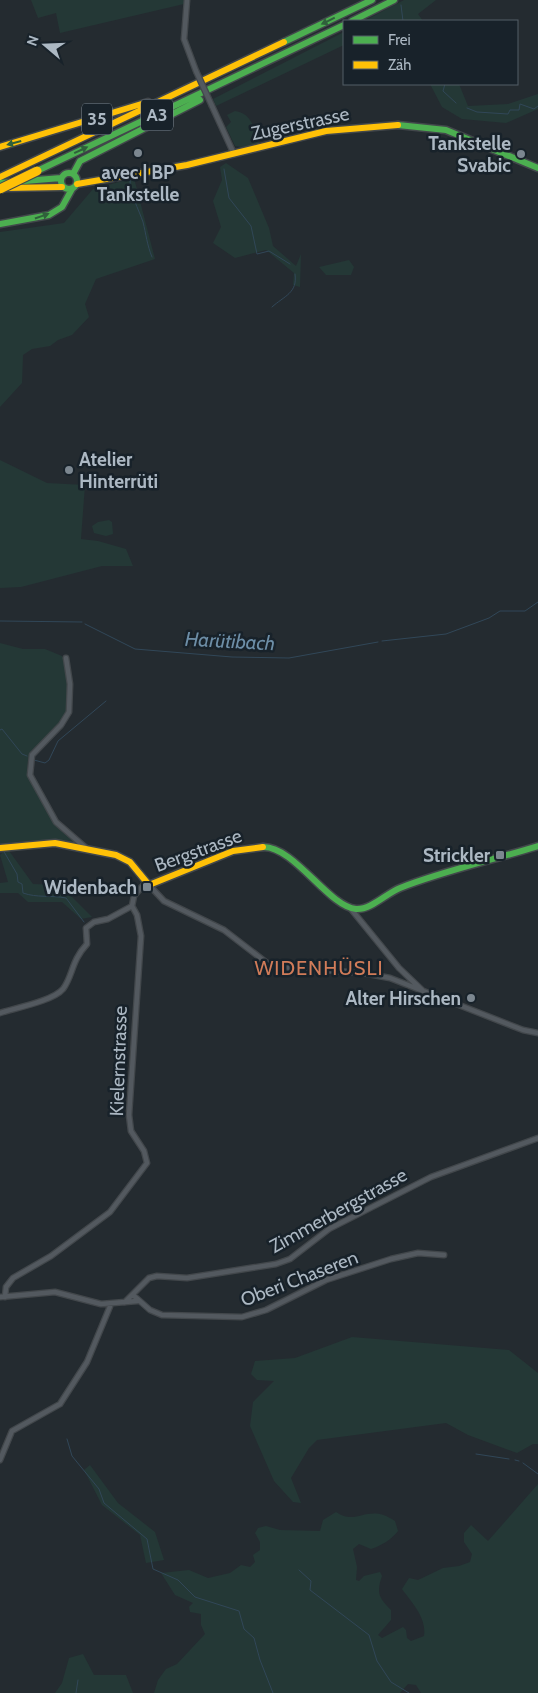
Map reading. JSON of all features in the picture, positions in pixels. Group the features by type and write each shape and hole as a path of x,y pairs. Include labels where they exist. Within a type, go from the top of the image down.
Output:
{"main road":[{"name":"A3","path":"0,177 372,0"},
{"path":"354,20 394,0"},
{"name":"A3","path":"0,188 343,25"},
{"path":"0,224 33,220 57,211 65,204 75,182 76,166 80,161 152,126 276,58"},
{"name":"35","path":"0,147 81,124 193,86"},
{"name":"Zugerstrasse","path":"0,183 94,180 178,166 326,131 379,126 414,126 446,130 538,168"},
{"name":"Zugerstrasse","path":"62,182 65,174 75,182"},
{"name":"Zugerstrasse","path":"0,188 62,182"},
{"name":"Bergstrasse","path":"0,848 55,843 86,848 123,858 135,867 148,884 216,857 256,846 269,846 280,851 351,909"},
{"path":"351,909 366,906 399,888 538,846"}],"street":[{"path":"187,0 184,39 196,71 234,154"},
{"path":"66,658 70,684 69,712 61,726 32,755 30,775 56,822 86,848"},
{"path":"0,1013 56,996 64,988 78,953 86,944 86,928 94,922 108,919 132,906 134,896 148,884 157,895 172,906 224,930 267,963 282,967 362,973 390,978 523,1030 538,1033"},
{"name":"Kielernstrasse","path":"2,1296 6,1287 14,1278 51,1256 110,1212 147,1163 144,1151 131,1131 129,1115 141,936 137,915 132,906"},
{"path":"351,909 399,968 423,991"},
{"name":"Zimmerbergstrasse","path":"126,1302 150,1278 157,1276 195,1277 276,1264 290,1258 329,1229 430,1176 538,1138"},
{"name":"Oberi Chaseren","path":"137,1301 150,1310 162,1315 242,1317 266,1310 326,1280 391,1259 418,1253 444,1255"},
{"path":"2,1296 55,1292 92,1302 111,1304 137,1301 133,1295"},
{"path":"0,1460 12,1431 60,1404 87,1362 111,1304"}],"green space":[{"path":"31,0 184,0 184,4 60,33 56,13 38,18"},
{"path":"404,0 436,0 418,14 422,20 366,20"},
{"path":"343,33 343,45 216,106 213,99"},
{"path":"431,85 459,85 468,106 508,104 538,94 538,109 506,123 462,119 442,107"},
{"path":"235,111 241,112 252,123 260,145 248,148 235,146 226,127 231,122 227,115"},
{"path":"226,163 248,178 269,228 273,246 296,266 301,254 300,287 293,285 294,273 266,250 235,258 213,243 221,227 213,201 222,180 220,167"},
{"path":"134,178 155,259 96,279 85,304 89,317 72,335 58,340 50,346 32,349 23,355 22,383 0,407 0,232 64,223 93,189"},
{"path":"349,260 354,267 351,275 326,275 319,267"},
{"path":"0,460 47,483 85,485 81,539 98,541 126,549 133,566 102,566 21,587 0,588"},
{"path":"109,520 112,522 113,534 106,536 94,533 92,526 98,522"},
{"path":"0,643 23,649 45,649 62,656 65,661 68,679 68,711 61,723 31,751 27,775 52,821 78,844 39,841 0,844"},
{"path":"7,848 33,884 60,885 92,917 81,919 62,902 28,902 18,893 0,893 0,883 8,882 0,855"},
{"path":"352,1337 509,1350 538,1373 538,1444 533,1444 517,1453 468,1435 446,1423 317,1440 309,1448 291,1478 301,1503 293,1502 274,1481 250,1426 253,1402 274,1381 257,1380 251,1374 255,1361 295,1358"},
{"path":"90,1465 118,1503 155,1532 164,1560 146,1563 140,1535 102,1505 84,1470"},
{"path":"538,1484 538,1693 421,1693 416,1685 408,1684 400,1693 154,1693 158,1680 166,1669 177,1664 205,1634 201,1625 201,1614 190,1612 189,1607 193,1603 175,1595 161,1573 189,1570 208,1578 230,1573 241,1565 250,1567 255,1562 253,1555 260,1550 260,1542 255,1533 258,1528 266,1526 280,1530 320,1531 323,1520 336,1512 351,1517 370,1514 385,1516 395,1521 398,1531 375,1548 371,1549 359,1544 353,1549 357,1567 356,1580 359,1581 364,1576 380,1572 382,1576 379,1591 384,1602 391,1610 391,1620 378,1635 382,1638 403,1627 406,1630 407,1638 411,1641 424,1636 424,1629 418,1611 402,1589 409,1578 418,1580 443,1568 459,1566 470,1562 472,1554 464,1542 464,1533 471,1525 488,1541"},
{"path":"83,1654 94,1675 126,1675 133,1693 55,1693 62,1683 69,1658"}],"waterway":[{"path":"401,5 403,20"},
{"path":"445,85 443,91 456,103"},
{"path":"467,108 477,112 508,114 510,110 519,110 520,104 534,109 538,106"},
{"path":"224,169 229,198 251,226 257,254 269,251 290,264"},
{"path":"130,180 131,190 143,222 152,257"},
{"path":"272,307 292,290 295,274"},
{"path":"382,641 446,634 489,618 500,611 525,611 538,602"},
{"name":"Harütibach","path":"0,621 82,622"},
{"name":"Harütibach","path":"85,624 135,649 232,657 289,658 378,642"},
{"path":"34,760 45,763 49,760 58,741 106,701"},
{"path":"0,730 2,729 22,754 27,756"},
{"path":"3,850 17,874 18,882 22,884 23,893 66,898 84,922"},
{"path":"67,1439 72,1456 99,1489 104,1503 147,1539 153,1569 178,1580 195,1597 239,1611 244,1629 254,1638 260,1660 273,1693"},
{"path":"476,1454 509,1459"},
{"path":"515,1460 519,1461"},
{"path":"523,1463 538,1474"},
{"path":"299,1570 311,1581 310,1590 369,1635 377,1661 391,1682 409,1693"},
{"path":"76,1693 78,1680"}],"traffic: fast":[{"path":"284,42 372,0"},
{"path":"354,20 394,0"},
{"path":"37,171 343,25"},
{"path":"73,174 80,161 200,100"},
{"path":"398,125 446,130 538,168"},
{"path":"66,173 72,173 77,178 77,181 75,187 66,189 61,184 61,178 66,173"},
{"path":"0,183 61,178"},
{"path":"0,224 49,215 62,207 72,189"},
{"path":"263,847 275,849 287,856 334,898 346,906 362,909 379,901 395,890 416,882 538,846"}],"traffic: slow":[{"path":"0,177 284,42"},
{"path":"0,147 148,102"},
{"path":"77,184 187,165 326,131 398,125"},
{"path":"0,189 37,171"},
{"path":"6,188 62,187"},
{"path":"0,848 55,843 116,855 130,862 149,885 233,851 263,847"}],"place":[{"name":"avec | BP Tankstelle","path":"138,153"},
{"name":"Tankstelle Svabic","path":"521,154"},
{"name":"Atelier Hinterrüti","path":"69,470"},
{"name":"Strickler","path":"500,855"},
{"name":"Widenbach","path":"147,887"},
{"name":"Alter Hirschen","path":"471,998"}],"district":[{"name":"WIDENHÜSLI","path":"319,968"}]}
